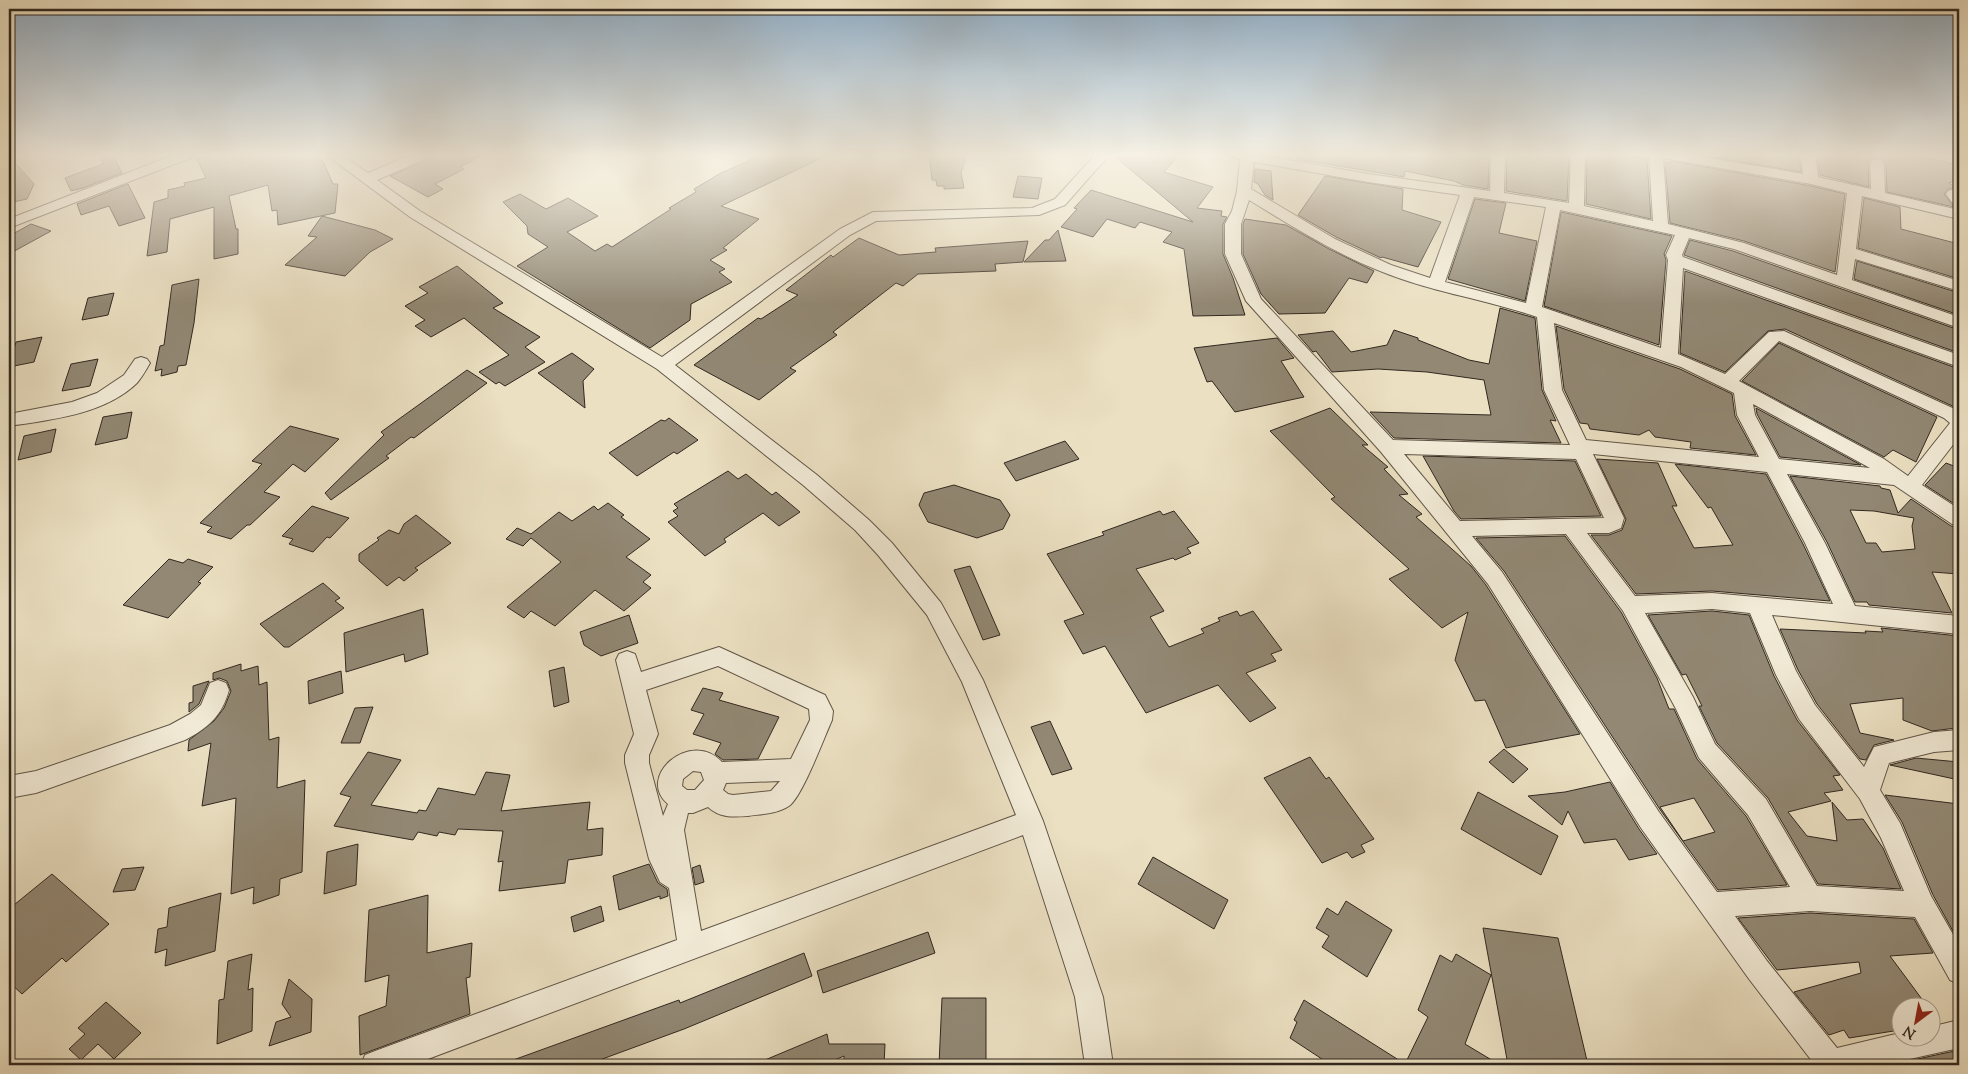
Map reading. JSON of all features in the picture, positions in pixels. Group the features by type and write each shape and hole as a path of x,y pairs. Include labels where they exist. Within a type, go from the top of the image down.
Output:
{"street":[{"path":"9,211 27,204"},
{"path":"9,224 60,204"},
{"path":"402,204 415,214 663,365 810,480 862,525 885,549 934,609 972,680 1031,821 1089,997 1099,1065"},
{"path":"663,365 845,232 873,217 1034,212 1054,204"},
{"path":"1240,204 1233,224 1232,254 1254,301 1388,447 1495,578 1650,820 1758,970 1832,1064 1959,1034"},
{"path":"1266,204 1330,242 1385,268 1436,285 1539,312 1670,356 1734,386 1877,464 1959,519"},
{"path":"1436,285 1464,204"},
{"path":"1455,528 1609,525 1614,523 1614,518 1552,390 1539,312 1554,204"},
{"path":"1555,204 1739,246 1959,323"},
{"path":"1576,204 1576,209"},
{"path":"1659,204 1661,227"},
{"path":"1844,283 1853,204"},
{"path":"1919,204 1959,214"},
{"path":"1670,356 1676,260 1674,255 1684,232"},
{"path":"1848,252 1959,286"},
{"path":"1676,260 1959,360"},
{"path":"1734,386 1775,336 1778,335 1784,336 1956,418 1959,424 1904,483"},
{"path":"9,420 77,407 101,398 131,379 141,363"},
{"path":"1734,386 1746,415 1815,543 1848,614"},
{"path":"1388,447 1580,449 1771,464 1904,483"},
{"path":"1571,526 1630,605 1708,751 1757,807 1810,898"},
{"path":"1630,605 1712,601 1959,625"},
{"path":"1757,605 1787,676 1807,712 1868,791 1891,831 1922,905 1959,971"},
{"path":"634,684 720,656 817,702 822,711 821,720 798,769 789,788 781,798 772,802 723,805 712,783 713,767 702,760 694,760 679,766 674,772 669,785 675,797 681,800 696,801 712,783 798,769"},
{"path":"627,660 646,734 637,754 637,763 660,859 669,873 681,882"},
{"path":"9,787 36,782 177,733 208,714 215,704 218,690"},
{"path":"1868,791 1878,759 1882,754 1934,742 1959,740"},
{"path":"681,800 674,818 672,830 691,947"},
{"path":"375,1065 1031,821"},
{"path":"1712,905 1810,898 1922,905"}],"building":[{"path":"77,204 138,204 145,218 119,226 109,206 81,215"},
{"path":"154,204 231,204 236,229 238,229 238,254 214,259 214,207 170,219 167,252 147,256"},
{"path":"271,204 336,204 335,213 278,225 277,210 272,211"},
{"path":"505,204 538,204 546,209 556,204 578,204 598,216 567,232 595,251 607,244 612,247 671,209 669,208 676,204 725,204 721,206 759,219 723,248 727,250 710,260 725,269 719,272 732,282 691,304 690,320 650,348 517,266 548,247 528,234 527,226"},
{"path":"1078,204 1136,204 1193,222 1172,204 1200,204 1197,208 1222,211 1221,216 1227,217 1223,224 1223,254 1245,315 1193,316 1184,249 1163,242 1172,232 1140,222 1135,228 1107,219 1093,237 1061,227 1077,209 1074,208"},
{"path":"1306,204 1402,204 1402,210 1441,222 1418,267 1381,258 1336,237 1298,215"},
{"path":"1473,204 1506,204 1499,233 1537,241 1525,301 1448,279"},
{"path":"1587,204 1650,204 1651,219"},
{"path":"1668,204 1844,204 1835,272 1744,241 1670,223"},
{"path":"1863,204 1888,204 1900,207 1901,229 1959,244 1959,279 1858,248"},
{"path":"1561,212 1672,236 1664,254 1666,260 1659,345 1544,306"},
{"path":"322,216 375,230 393,239 370,252 345,276 285,265 317,237 308,236"},
{"path":"1245,219 1286,225 1374,271 1367,283 1349,278 1325,313 1279,314 1261,294 1243,254 1243,224"},
{"path":"31,224 51,231 9,254 9,236"},
{"path":"1058,230 1066,261 1024,262 1045,240 1049,240"},
{"path":"859,238 899,255 936,252 935,248 1028,241 1023,262 995,264 996,271 918,274 903,286 896,283 833,332 837,335 790,368 796,371 759,400 694,365 758,318 761,319 798,295 786,290 831,255 833,257"},
{"path":"1690,240 1733,251 1959,330 1959,353 1684,255"},
{"path":"1857,261 1959,293 1959,315 1854,279"},
{"path":"457,266 503,303 493,308 540,337 525,347 545,362 505,386 499,382 496,384 479,372 509,355 464,318 431,337 415,326 425,320 405,306 428,293 419,287"},
{"path":"1685,271 1959,369 1959,409 1785,329 1768,331 1725,372 1680,353"},
{"path":"199,279 194,323 186,365 178,366 177,372 161,376 162,369 155,371 160,346 164,345 172,285"},
{"path":"114,293 108,315 82,320 88,298"},
{"path":"1500,308 1535,318 1542,390 1556,421 1550,420 1561,443 1394,438 1370,412 1491,415 1484,380 1427,372 1378,369 1332,372 1316,351 1313,352 1298,335 1333,331 1351,352 1387,345 1394,330 1469,360 1489,364"},
{"path":"1556,326 1680,369 1732,394 1735,416 1756,455 1690,448 1691,442 1655,437 1649,430 1639,435 1590,429 1588,424 1580,423 1564,389"},
{"path":"42,337 34,362 9,367 16,342"},
{"path":"1277,338 1294,358 1281,361 1304,397 1235,412 1212,381 1207,382 1194,348"},
{"path":"1779,343 1937,417 1916,462 1893,450 1884,457 1742,381"},
{"path":"572,353 594,369 583,381 585,408 538,373"},
{"path":"98,359 90,386 62,391 71,364"},
{"path":"467,370 487,383 414,438 411,437 386,456 389,458 331,500 325,493 384,435 381,432"},
{"path":"1330,408 1368,445 1362,445 1388,467 1384,469 1408,494 1399,495 1422,514 1416,517 1471,566 1486,585 1580,734 1506,748 1485,700 1475,701 1455,660 1468,612 1442,628 1408,597 1389,579 1409,569 1331,499 1335,497 1270,431"},
{"path":"1756,408 1861,465 1780,457 1757,414"},
{"path":"132,412 127,438 95,445 103,417"},
{"path":"669,418 698,440 677,454 674,452 637,476 609,453 661,420 665,421"},
{"path":"290,426 339,439 305,472 293,464 264,492 280,497 250,525 247,525 231,539 207,532 212,527 200,523 259,468 262,464 252,461"},
{"path":"56,429 51,452 18,460 24,436"},
{"path":"1065,441 1079,459 1016,481 1004,463"},
{"path":"1423,456 1575,461 1601,516 1461,519 1454,511"},
{"path":"1597,459 1658,463 1677,506 1672,506 1694,548 1733,545 1711,507 1708,508 1675,464 1766,474 1803,544 1830,601 1712,591 1636,594 1591,535 1609,535 1622,530 1626,519"},
{"path":"1946,463 1959,468 1959,507 1925,485"},
{"path":"728,471 738,479 746,474 772,495 776,492 800,512 779,526 763,513 724,539 726,542 705,556 668,522 678,516 673,511 678,508 674,504"},
{"path":"1790,476 1880,486 1890,490 1898,513 1911,499 1951,526 1959,528 1959,574 1932,572 1952,613 1855,602 1827,542","holes":["1850,510 1874,511 1914,518 1912,526 1915,549 1882,552 1876,543 1866,543"]},
{"path":"954,485 1000,500 1010,515 1003,529 977,538 928,522 919,505 924,493"},
{"path":"608,503 624,515 621,517 650,539 626,557 651,575 643,582 651,588 624,611 595,590 555,626 531,611 524,618 507,607 561,562 531,538 523,546 506,539 517,528 531,534 559,512 572,521 594,506 598,510"},
{"path":"312,506 349,518 313,552 289,544 293,539 282,536"},
{"path":"1160,511 1163,515 1174,511 1199,543 1187,548 1191,553 1175,560 1173,558 1136,569 1164,611 1150,617 1169,647 1204,633 1201,629 1220,621 1218,618 1237,611 1240,616 1253,611 1282,650 1271,654 1276,661 1246,673 1276,708 1250,722 1218,685 1146,713 1105,646 1083,654 1064,621 1084,614 1047,554 1104,535 1102,532"},
{"path":"416,515 451,543 415,568 418,570 404,581 399,577 387,586 359,561 359,554 379,540 377,538 389,530 399,534 404,524"},
{"path":"1565,536 1621,612 1657,678 1669,709 1674,709 1697,759 1746,816 1787,885 1718,890 1661,811 1504,571 1476,538","holes":["1694,798 1715,832 1683,841 1660,807"]},
{"path":"169,559 183,563 188,559 213,567 198,582 201,583 168,618 123,605"},
{"path":"970,566 1000,635 983,640 954,570"},
{"path":"323,583 340,598 335,601 344,608 289,647 284,647 260,624"},
{"path":"423,609 428,654 405,662 404,654 346,672 344,633"},
{"path":"1712,611 1749,615 1774,676 1797,720 1840,775 1833,776 1843,790 1824,793 1831,801 1788,812 1807,836 1837,841 1832,802 1847,820 1863,819 1883,848 1901,889 1818,884 1768,798 1717,743 1686,674 1682,675 1648,615"},
{"path":"629,615 638,643 601,656 584,645 580,632"},
{"path":"1881,628 1959,636 1959,699 1956,698 1956,728 1932,731 1903,720 1903,698 1850,704 1860,733 1894,740 1874,745 1866,760 1860,759 1817,704 1798,670 1780,629 1866,633 1865,631 1883,632"},
{"path":"241,664 241,671 258,666 259,685 267,682 269,740 279,737 277,788 305,780 302,872 280,879 279,895 253,904 254,887 231,894 236,798 202,806 211,743 188,751 189,740 214,721 224,708 231,691 227,681 219,678 213,680 213,673"},
{"path":"564,667 569,702 554,707 549,671"},
{"path":"341,671 343,693 309,704 308,681"},
{"path":"209,681 199,704 189,712 189,703 193,702 193,686"},
{"path":"703,688 723,693 719,700 779,717 758,759 723,760 715,754 721,743 693,734 704,714 691,710"},
{"path":"373,707 360,743 341,743 355,708"},
{"path":"1050,721 1072,769 1052,775 1031,727"},
{"path":"1504,749 1528,769 1513,783 1489,762"},
{"path":"368,752 401,760 371,805 417,813 419,810 426,811 438,788 475,795 486,772 510,775 501,811 590,802 587,830 603,828 602,855 568,860 565,883 499,891 503,861 498,862 503,831 458,829 455,835 439,832 437,836 418,832 413,840 334,826 351,797 340,794"},
{"path":"1310,757 1326,779 1329,777 1374,839 1361,845 1365,852 1352,858 1347,852 1322,863 1264,778"},
{"path":"1916,758 1959,762 1959,780 1890,765"},
{"path":"1610,782 1657,854 1629,860 1616,839 1584,843 1568,811 1562,825 1528,796 1565,792"},
{"path":"1478,792 1558,836 1541,875 1461,829"},
{"path":"1885,795 1959,804 1959,942 1933,895 1902,822"},
{"path":"358,844 356,885 324,894 327,852"},
{"path":"1153,857 1228,900 1214,929 1138,884"},
{"path":"649,864 658,883 667,889 668,896 660,899 660,896 619,910 613,876"},
{"path":"700,865 704,882 695,885 692,868"},
{"path":"144,867 135,890 113,892 122,869"},
{"path":"52,874 109,924 66,962 62,958 22,994 9,982 9,909"},
{"path":"221,893 215,951 165,966 167,949 155,953 158,929 167,927 169,908"},
{"path":"428,895 427,953 472,943 470,977 466,978 470,1014 360,1055 359,1016 386,1006 389,975 365,982 369,910"},
{"path":"1346,901 1392,930 1367,977 1322,947 1329,936 1316,928 1327,908 1338,915"},
{"path":"601,906 604,921 574,932 571,917"},
{"path":"1810,913 1914,919 1933,953 1890,956 1920,996 1890,996 1890,1032 1849,1038 1844,1030 1829,1035 1794,992 1861,973 1859,962 1777,970 1738,918"},
{"path":"1483,928 1558,938 1588,1065 1508,1065"},
{"path":"928,932 935,953 823,993 817,971"},
{"path":"804,953 812,976 684,1029 586,1065 506,1065 505,1063 679,1000 680,1003"},
{"path":"252,954 248,990 253,988 252,1031 217,1044 219,1000 224,999 228,961"},
{"path":"1456,954 1491,975 1465,1044 1500,1065 1331,1065 1290,1038 1297,1022 1294,1020 1304,1000 1405,1064 1428,1017 1418,1010 1440,955 1452,962"},
{"path":"289,979 312,999 311,1032 269,1046 276,1022 291,1017 282,1004"},
{"path":"942,998 986,998 986,1065 939,1065"},
{"path":"106,1002 141,1033 114,1059 98,1044 81,1060 69,1049 85,1034 78,1028"},
{"path":"827,1034 829,1044 885,1044 884,1065 844,1065 844,1056 823,1065 753,1065"},
{"path":"1959,1050 1959,1065 1899,1065 1899,1063"}]}
